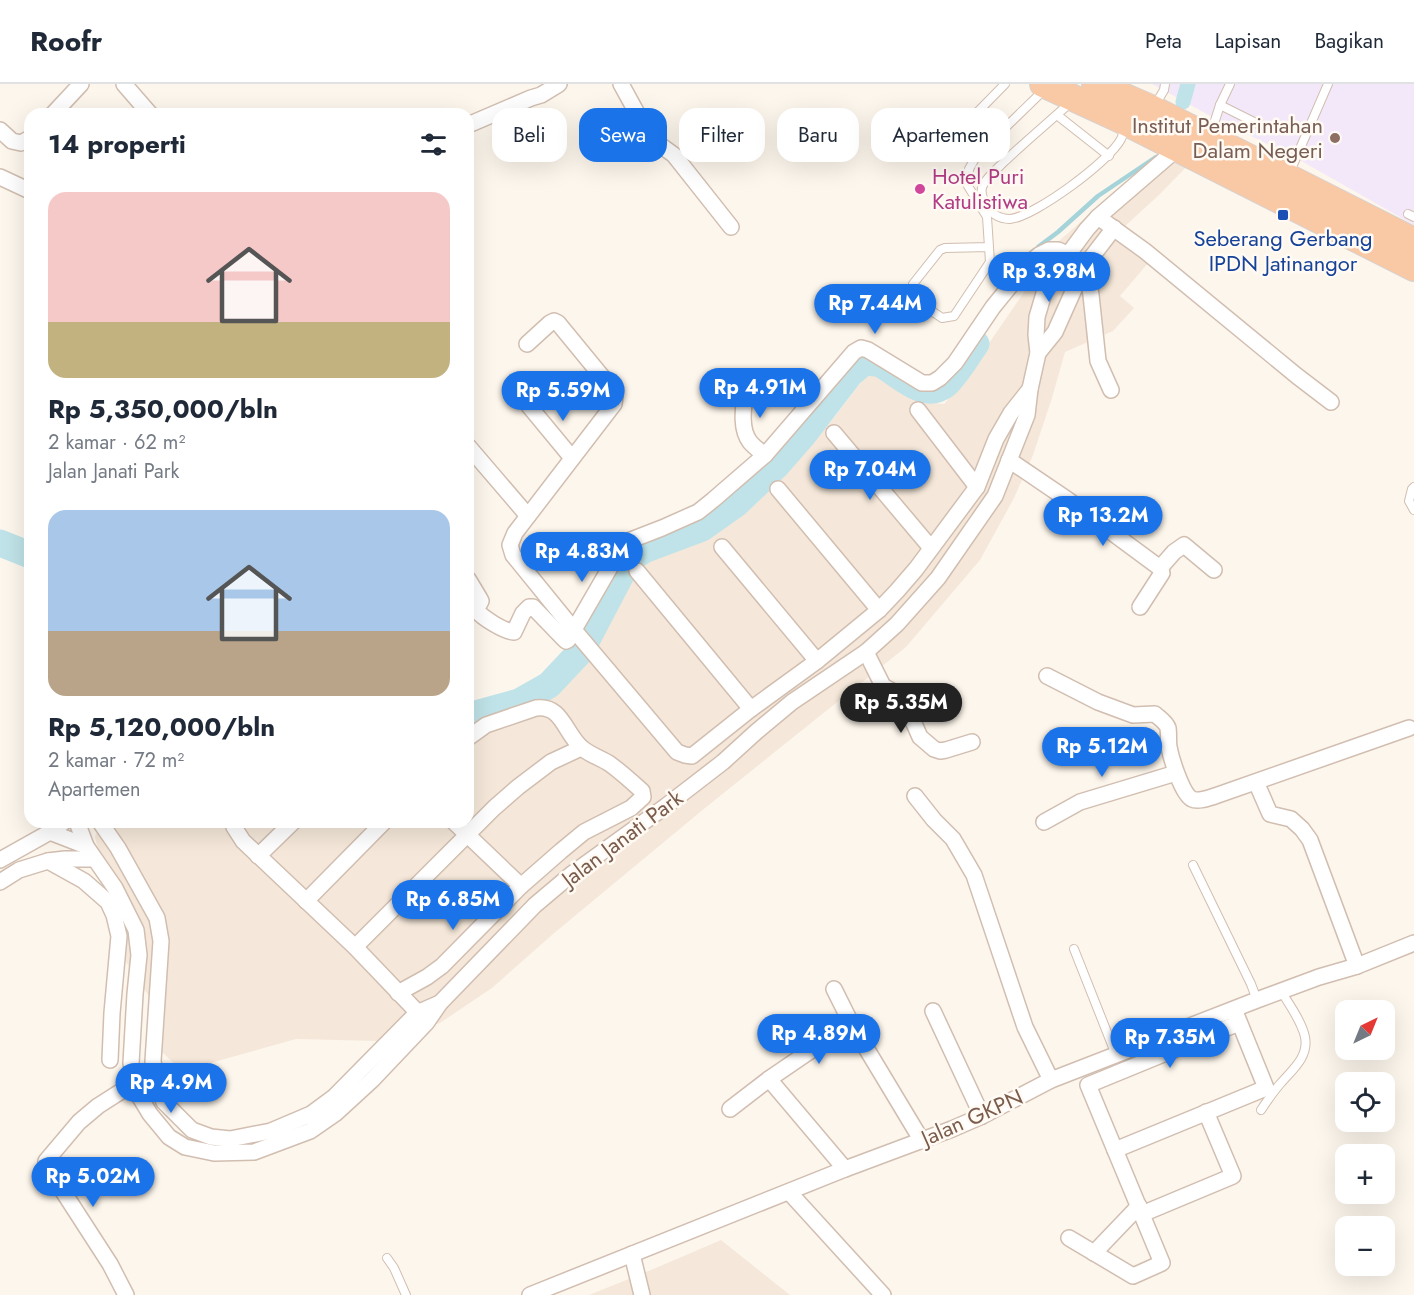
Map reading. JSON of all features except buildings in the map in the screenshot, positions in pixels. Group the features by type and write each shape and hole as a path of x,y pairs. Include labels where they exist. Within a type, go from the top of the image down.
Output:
{"highway":[{"path":"1046,85 1076,99 1124,108 1153,109 1414,241"},
{"path":"1124,108 1178,148 1414,268"}],"street":[{"path":"59,108 81,84"},
{"path":"124,84 145,108"},
{"path":"474,122 541,95 559,84"},
{"path":"621,84 656,142 674,155 731,227"},
{"path":"0,130 12,141 24,141"},
{"name":"Jalan Janati Park","path":"80,828 90,852 115,888 136,930 139,955 131,1063 127,1087 138,1094 150,1114 169,1137 185,1147 214,1153 254,1152 310,1131 336,1113 372,1080 422,1017 440,1003 535,905 573,873 708,774 792,702 866,652 897,624 938,578 994,496 1027,415 1038,352 1037,317 1047,283 1098,217 1178,148"},
{"path":"0,177 24,188"},
{"path":"1098,217 1145,251 1331,402"},
{"path":"1038,352 1055,332 1084,267 1114,228"},
{"path":"474,589 481,601 476,610 505,630 514,632 523,613 529,607 533,607 566,641 568,640 576,632 622,545 698,512 713,501 765,455 854,352 861,348 868,350 922,383 932,383 956,363 993,307 1028,264 1049,250 1058,250 1068,254 1084,267 1088,276 1098,361 1111,390"},
{"path":"527,344 550,323 554,321 558,323 613,390 615,396 614,404 515,533 510,545 513,555 677,752 692,756 817,661 879,610 916,569 976,487 996,439 1011,413 1030,389"},
{"path":"746,388 744,426 748,441 765,455"},
{"path":"529,406 572,459"},
{"path":"918,410 976,487"},
{"path":"834,433 931,548"},
{"path":"474,453 528,516"},
{"path":"1009,460 1160,568 1162,573 1140,607"},
{"path":"778,489 879,610"},
{"path":"1160,568 1174,552 1184,545 1214,570"},
{"path":"722,547 817,661"},
{"path":"637,571 751,709"},
{"path":"866,652 883,686 899,695 904,701 920,737 934,749 946,750 972,742"},
{"path":"1047,676 1098,702 1132,715 1155,714 1168,727 1169,750 1176,773 1187,795 1198,800 1409,728"},
{"path":"398,993 442,966 521,886 584,832 631,808 643,797 642,791 611,765 581,748 552,709 536,708 486,725 474,734"},
{"path":"474,827 537,772 551,762 581,748"},
{"path":"1044,822 1080,802 1176,773"},
{"path":"1256,782 1270,814 1291,819 1310,840 1357,966"},
{"path":"915,796 953,839 974,874 1025,1027 1052,1080"},
{"path":"0,860 56,828"},
{"path":"104,828 134,875 157,918 161,941 153,1061 157,1085 164,1101 192,1130 211,1137 230,1138 271,1131 311,1114 334,1097 422,1017 355,947 243,841 235,828"},
{"path":"258,856 287,828"},
{"path":"306,901 378,828"},
{"path":"460,828 521,886"},
{"path":"355,947 473,828"},
{"path":"50,832 90,852"},
{"path":"0,882 19,870 90,852"},
{"path":"48,861 84,881 108,902 114,915 119,936 110,1060"},
{"path":"115,888 134,875"},
{"name":"Jalan GKPN","path":"531,1295 845,1169 952,1129 1052,1080 1116,1054 1237,1016 1257,1000 1319,977 1357,966 1414,943"},
{"path":"834,989 851,1023 922,1141"},
{"path":"933,1011 982,1116"},
{"path":"1069,1238 1132,1276 1162,1263 1140,1210 1115,1150 1088,1085 1237,1016 1266,1088 1115,1150"},
{"path":"730,1108 851,1023"},
{"path":"769,1079 845,1169"},
{"path":"126,1295 110,1264 46,1165 46,1161 79,1122 127,1087"},
{"path":"1094,1253 1140,1210 1233,1176 1206,1112"},
{"path":"789,1192 883,1295"},
{"path":"632,1254 642,1295"}],"lane":[{"path":"982,108 1005,84"},
{"path":"1153,109 1165,84"},
{"path":"1209,138 1230,84"},
{"path":"1288,177 1328,84"},
{"path":"1010,122 1046,85"},
{"path":"1109,156 1076,99 994,171 983,185 981,192 993,214 1003,219 1013,219 1038,207 1070,187 1109,156 1123,135 1124,108"},
{"path":"1220,105 1268,129"},
{"path":"973,162 969,169 968,186 987,217 989,247 990,262 954,316 942,318 915,297 912,291 913,285 940,250 989,247"},
{"path":"1414,487 1409,501 1414,510"},
{"path":"1193,865 1257,1000"},
{"path":"1074,949 1116,1054"},
{"path":"1261,1110 1271,1095 1299,1064 1305,1048 1305,1036 1298,1019 1281,991"},
{"path":"387,1258 406,1295"}],"shaded area":[{"name":"Institut Pemerintahan Dalam Negeri","path":"1152,84 1414,84 1414,225 1296,158 1216,119"},
{"path":"1164,152 1191,162 1123,228 1155,255 1120,296 1134,308 1113,331 1065,352 1033,455 1014,498 980,560 906,647 705,808 553,934 492,988 440,1023 377,1041 296,1039 182,1071 161,1051 165,1020 126,962 95,837 99,828 474,828 474,726 517,711 561,690 596,643 628,577 640,561 712,532 735,515 780,477 829,424 865,377 876,373 924,402 944,404 956,391 1060,240 1105,201 1133,181"},
{"path":"721,1240 790,1295 589,1295 651,1270"}],"waterway":[{"path":"1183,102 1188,84"},
{"path":"1038,247 1098,196 1156,157"},
{"path":"474,714 519,702 549,685 581,651 631,558 646,549 702,528 736,504 776,466 850,374 864,362 880,364 920,388 937,389 945,385 953,376 976,344"},
{"path":"0,543 24,553"}],"place":[{"name":"Institut Pemerintahan Dalam Negeri","path":"1335,138"},
{"name":"Hotel Puri Katulistiwa","path":"920,189"},
{"name":"Seberang Gerbang IPDN Jatinangor","path":"1283,215"}]}
